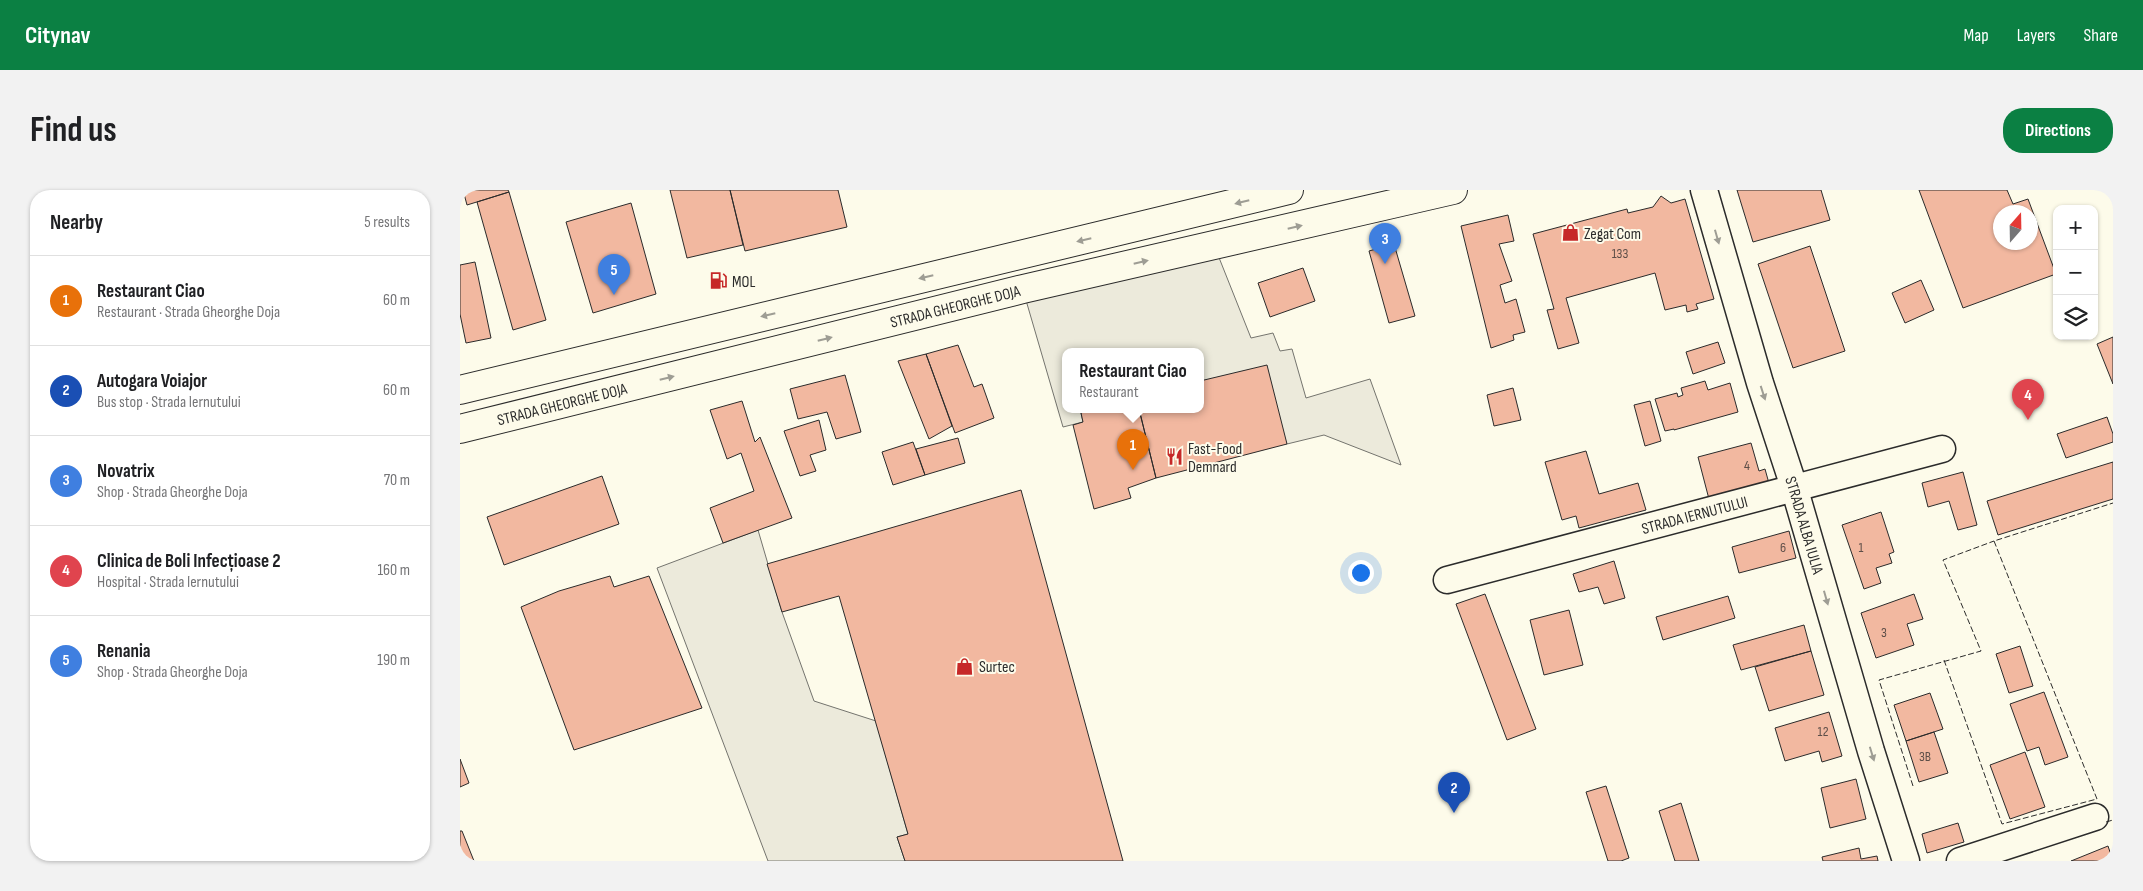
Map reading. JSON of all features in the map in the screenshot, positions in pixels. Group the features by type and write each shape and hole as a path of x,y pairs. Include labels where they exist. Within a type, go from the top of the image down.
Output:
{"main road":[{"path":"460,390 1289,190"},
{"name":"STRADA GHEORGHE DOJA","path":"460,429 1023,290 1453,190"}],"street":[{"name":"STRADA ALBA IULIA","path":"1704,190 1760,383 1794,487 1871,751 1906,861"},
{"name":"STRADA IERNUTULUI","path":"1446,580 1942,449"},
{"path":"1960,861 2095,817"}],"shaded area":[{"path":"1214,245 1251,338 1273,333 1280,351 1292,349 1306,398 1370,379 1401,465 1324,435 1287,444 1204,383 1204,348 1062,348 1062,413 1081,413 1083,422 1063,427 1023,290"},
{"path":"758,530 782,612 814,701 876,721 908,834 897,837 905,861 768,861 657,568"}],"building":[{"path":"463,190 508,190 509,192 467,205"},
{"path":"670,190 730,190 743,245 687,258"},
{"path":"730,190 838,190 847,227 745,251"},
{"path":"1737,190 1821,190 1830,220 1753,242"},
{"path":"1919,190 2007,190 2013,204 2028,199 2030,205 1993,205 1993,250 2038,250 2038,226 2053,266 2053,275 1963,308"},
{"path":"509,192 546,320 513,330 477,202"},
{"path":"1661,196 1671,203 1685,199 1714,299 1696,304 1698,309 1687,312 1686,305 1665,310 1655,273 1566,298 1579,343 1558,349 1547,310 1554,309 1533,234 1627,209 1628,213 1653,207"},
{"path":"631,203 656,294 593,313 566,222"},
{"path":"1508,215 1514,241 1499,244 1512,281 1500,285 1505,303 1516,299 1525,332 1513,335 1514,340 1491,348 1461,226"},
{"path":"1394,244 1415,316 1389,323 1369,251"},
{"path":"1810,246 1845,351 1793,368 1758,264"},
{"path":"475,262 491,338 466,343 460,314 460,265"},
{"path":"1303,268 1315,301 1270,317 1258,283"},
{"path":"1921,280 1934,310 1905,323 1892,293"},
{"path":"2113,337 2113,384 2097,344"},
{"path":"1718,342 1725,363 1693,374 1686,352"},
{"path":"958,345 974,387 982,384 994,418 955,433 926,354"},
{"path":"926,354 952,426 929,439 898,361"},
{"path":"1267,365 1287,444 1156,478 1140,413 1204,413 1204,380"},
{"path":"845,375 861,432 836,439 827,412 798,419 790,389"},
{"path":"1705,381 1708,390 1730,383 1738,412 1665,431 1655,399 1677,393 1678,397 1683,395 1681,388"},
{"path":"1513,388 1521,420 1494,426 1487,395"},
{"path":"742,401 755,442 760,437 792,518 723,543 710,508 754,491 741,453 727,459 710,410"},
{"path":"1650,401 1661,441 1645,446 1634,405"},
{"path":"1081,413 1140,413 1156,478 1128,488 1131,498 1094,509 1073,425 1083,422"},
{"path":"2107,417 2113,434 2113,442 2066,458 2057,434"},
{"path":"819,420 826,450 810,455 816,471 800,476 784,431"},
{"path":"958,438 965,463 925,475 916,449"},
{"path":"913,442 925,475 893,485 882,452"},
{"path":"1751,443 1759,471 1765,469 1770,487 1710,503 1698,457"},
{"path":"1586,451 1599,494 1638,483 1646,510 1579,528 1576,516 1562,520 1545,462"},
{"path":"2113,462 2113,499 1998,535 1987,501"},
{"path":"1963,472 1977,525 1958,530 1949,501 1928,507 1922,483"},
{"path":"602,476 619,524 504,565 487,517"},
{"name":"Surtec","path":"1021,490 1123,861 905,861 897,837 908,834 839,596 782,612 767,564"},
{"path":"1881,512 1894,552 1889,554 1892,563 1876,568 1881,583 1864,589 1842,525"},
{"path":"1789,531 1796,558 1739,573 1732,547"},
{"path":"1614,561 1625,598 1604,604 1598,587 1579,592 1573,574"},
{"path":"610,576 614,587 649,576 702,708 574,750 521,607 559,591"},
{"path":"1485,594 1536,729 1507,740 1456,604"},
{"path":"1914,594 1923,619 1907,624 1914,645 1876,658 1861,613"},
{"path":"1728,596 1735,618 1663,640 1656,617"},
{"path":"1569,610 1583,665 1544,675 1530,620"},
{"path":"1804,625 1811,651 1741,670 1733,645"},
{"path":"2020,646 2033,686 2009,693 1996,654"},
{"path":"1811,651 1824,695 1769,711 1755,667"},
{"path":"2044,692 2068,757 2045,765 2039,747 2027,751 2010,704"},
{"path":"1930,693 1943,729 1906,741 1894,705"},
{"path":"1829,712 1842,756 1822,762 1819,751 1785,761 1775,728"},
{"path":"1934,732 1948,773 1919,782 1906,741"},
{"path":"2025,752 2045,807 2010,819 1990,765"},
{"path":"460,759 469,783 460,787"},
{"path":"1856,779 1866,819 1830,828 1821,788"},
{"path":"1606,786 1629,858 1621,861 1608,861 1586,792"},
{"path":"1681,803 1699,861 1675,861 1659,811"},
{"path":"1958,823 1964,842 1927,853 1922,834"},
{"path":"460,831 462,831 474,861 460,861"},
{"path":"2108,846 2113,861 2071,861"},
{"path":"1859,848 1861,859 1877,856 1878,861 1823,861 1822,857"}],"fence":[{"path":"1944,660 2002,824 2097,799 1994,541 2113,503"},
{"path":"1913,786 1879,680 1981,651 1943,560 1994,541"},
{"path":"2106,822 2113,820"}],"place":[{"name":"Zegat Com","path":"1570,233"},
{"name":"Novatrix","path":"1385,264"},
{"name":"MOL","path":"718,281"},
{"name":"Renania","path":"614,295"},
{"name":"Clinica de Boli Infecțioase 2","path":"2028,420"},
{"name":"Fast-Food Demnard","path":"1174,457"},
{"name":"Restaurant Ciao","path":"1133,470"},
{"name":"Surtec","path":"965,666"},
{"name":"Autogara Voiajor","path":"1454,813"}]}
